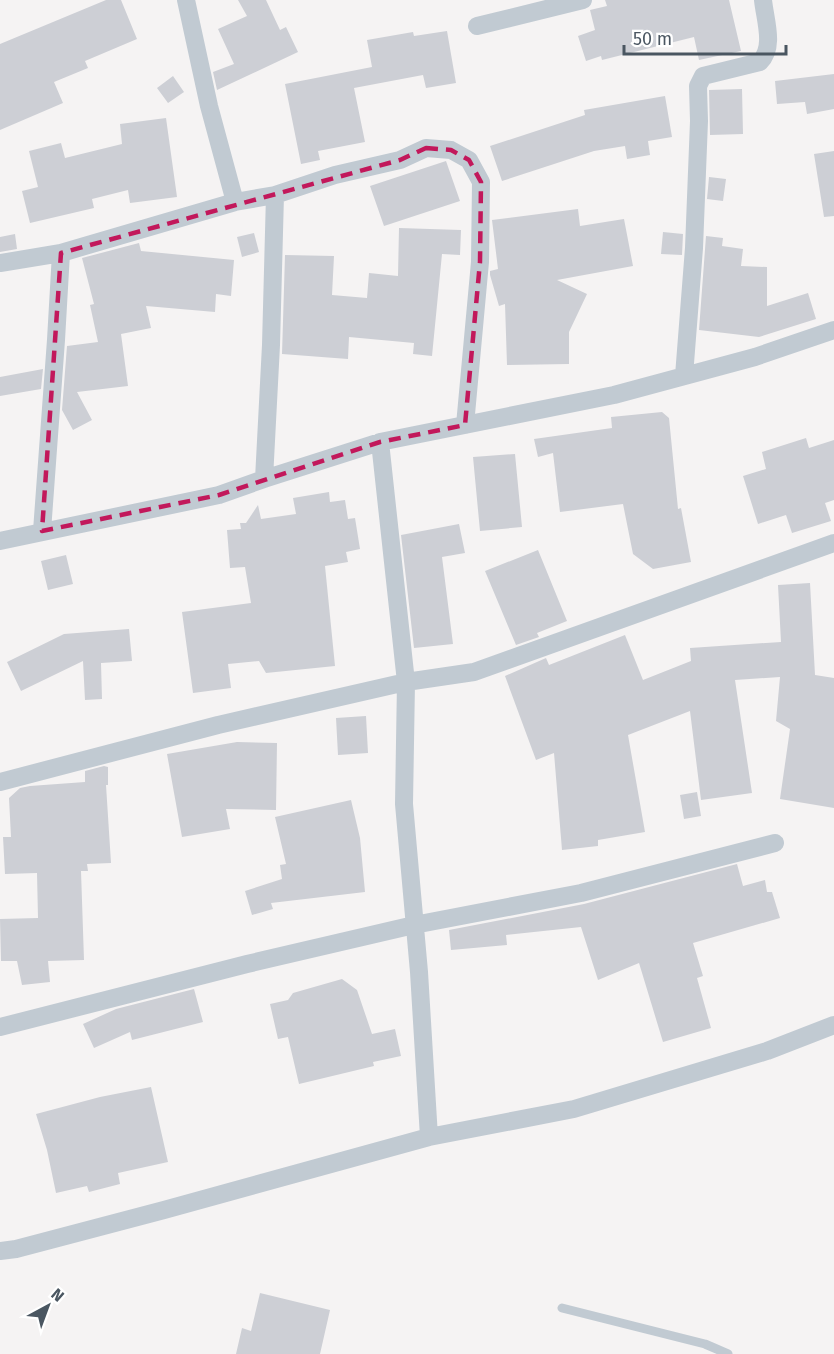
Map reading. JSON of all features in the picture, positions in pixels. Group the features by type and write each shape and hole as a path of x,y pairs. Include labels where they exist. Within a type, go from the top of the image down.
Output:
{"street":[{"path":"186,0 209,106 235,202"},
{"path":"477,26 583,0"},
{"path":"684,376 694,248 699,86 703,76 760,62 766,56 769,47 763,0"},
{"path":"0,263 61,253 235,202 275,195 335,175 400,160 426,148 451,150 468,160 481,182 480,250 465,425"},
{"path":"264,478 271,345 275,195"},
{"path":"42,531 61,253"},
{"path":"0,541 219,495 264,478 380,442 614,394 755,357 834,330"},
{"path":"380,442 406,682 404,804 429,1137"},
{"path":"0,782 218,725 406,682 474,672 834,543"},
{"path":"0,1027 248,964 414,925 581,893 775,843"},
{"path":"0,1251 16,1249 164,1210 429,1137 574,1109 767,1051 834,1025"}],"lane":[{"path":"562,1308 705,1344 728,1354"}],"highlighted area":[{"path":"426,148 451,150 469,160 481,182 480,262 465,425 380,442 219,495 42,531 61,253 400,160"}],"building":[{"path":"106,0 121,0 137,39 85,61 88,68 54,82 63,103 0,130 0,44"},
{"path":"238,0 266,0 280,30 286,27 298,52 217,90 213,72 234,64 218,29 247,16"},
{"path":"605,0 729,0 741,51 699,60 694,37 602,60 601,56 586,61 578,36 595,30 590,10 607,6"},
{"path":"447,31 456,83 426,88 423,75 354,88 365,142 318,151 320,160 301,164 285,84 372,67 367,40 413,32 414,36"},
{"path":"834,74 834,109 807,114 805,102 777,104 775,81"},
{"path":"173,76 184,92 168,103 157,88"},
{"path":"742,89 743,134 710,135 709,90"},
{"path":"665,96 672,137 648,141 650,155 627,159 625,146 594,151 502,181 490,146 585,115 584,110"},
{"path":"166,118 177,197 130,203 128,190 92,199 94,208 30,223 22,191 38,187 29,151 61,143 65,158 122,144 120,124"},
{"path":"834,151 834,216 824,217 814,154"},
{"path":"446,161 460,201 384,226 370,186"},
{"path":"709,177 726,179 723,201 707,199"},
{"path":"578,209 580,226 624,219 633,266 557,280 587,294 569,332 569,364 507,365 505,304 499,306 490,275 490,271 498,269 492,220"},
{"path":"399,228 461,230 460,255 442,254 432,356 413,354 414,343 349,337 348,359 282,354 285,255 334,256 332,295 367,298 369,273 398,276"},
{"path":"663,232 683,234 682,255 661,254"},
{"path":"254,233 259,252 242,257 237,237"},
{"path":"15,234 17,249 0,252 0,237"},
{"path":"706,236 723,238 722,246 743,249 741,266 767,267 767,306 808,293 816,319 759,337 699,330"},
{"path":"139,243 141,251 234,260 231,296 216,294 215,312 146,306 151,328 121,334 128,386 77,392 92,420 73,430 62,410 67,346 98,342 90,305 94,304 82,258"},
{"path":"43,369 41,389 0,396 0,377"},
{"path":"662,412 669,418 678,509 681,508 691,562 653,569 633,554 623,504 560,512 553,453 538,457 534,439 612,428 611,417"},
{"path":"806,438 809,448 834,440 834,500 825,503 831,521 792,533 786,515 758,524 743,476 766,469 762,452"},
{"path":"515,454 522,527 480,531 473,457"},
{"path":"329,492 330,502 345,500 348,519 355,518 360,549 346,552 348,562 325,566 335,666 266,673 259,661 228,664 231,688 193,693 182,612 251,603 245,567 230,568 227,530 241,529 240,523 246,523 258,505 261,519 296,514 293,498"},
{"path":"459,524 465,553 442,557 453,644 414,648 401,535"},
{"path":"538,550 567,621 537,633 539,637 516,645 485,571"},
{"path":"66,555 73,584 48,590 41,561"},
{"path":"810,583 815,675 834,678 834,808 780,799 790,729 776,721 780,677 735,680 752,793 701,800 690,711 628,735 645,832 598,840 598,846 562,850 554,753 536,760 505,676 546,658 549,665 625,635 643,680 691,661 690,648 781,642 778,585"},
{"path":"129,629 132,661 101,663 102,699 85,700 83,661 21,691 7,662 64,634"},
{"path":"366,716 368,753 338,755 336,718"},
{"path":"237,742 277,743 276,810 226,809 230,829 182,837 167,754"},
{"path":"108,767 108,785 106,785 111,863 87,864 88,871 81,871 84,960 48,961 50,982 22,985 17,961 1,961 0,919 38,918 37,873 5,874 3,837 11,837 9,798 20,788 85,782 85,771"},
{"path":"697,792 701,816 684,819 680,795"},
{"path":"351,800 360,838 365,892 271,903 273,909 252,915 245,891 282,879 280,865 286,864 275,817"},
{"path":"737,864 743,886 765,880 767,892 772,892 780,918 693,943 703,976 697,978 711,1028 663,1042 639,963 598,980 581,927 506,935 507,945 451,950 449,930 584,904"},
{"path":"342,979 357,990 372,1034 395,1029 401,1056 373,1062 374,1066 299,1084 288,1037 278,1039 270,1004 288,1000 293,993"},
{"path":"194,989 203,1022 132,1040 130,1032 94,1048 83,1024 116,1009"},
{"path":"151,1087 168,1162 118,1173 120,1184 89,1192 87,1186 56,1193 47,1150 36,1114 100,1097"},
{"path":"260,1293 330,1310 320,1354 236,1354 242,1328 251,1331"}]}
